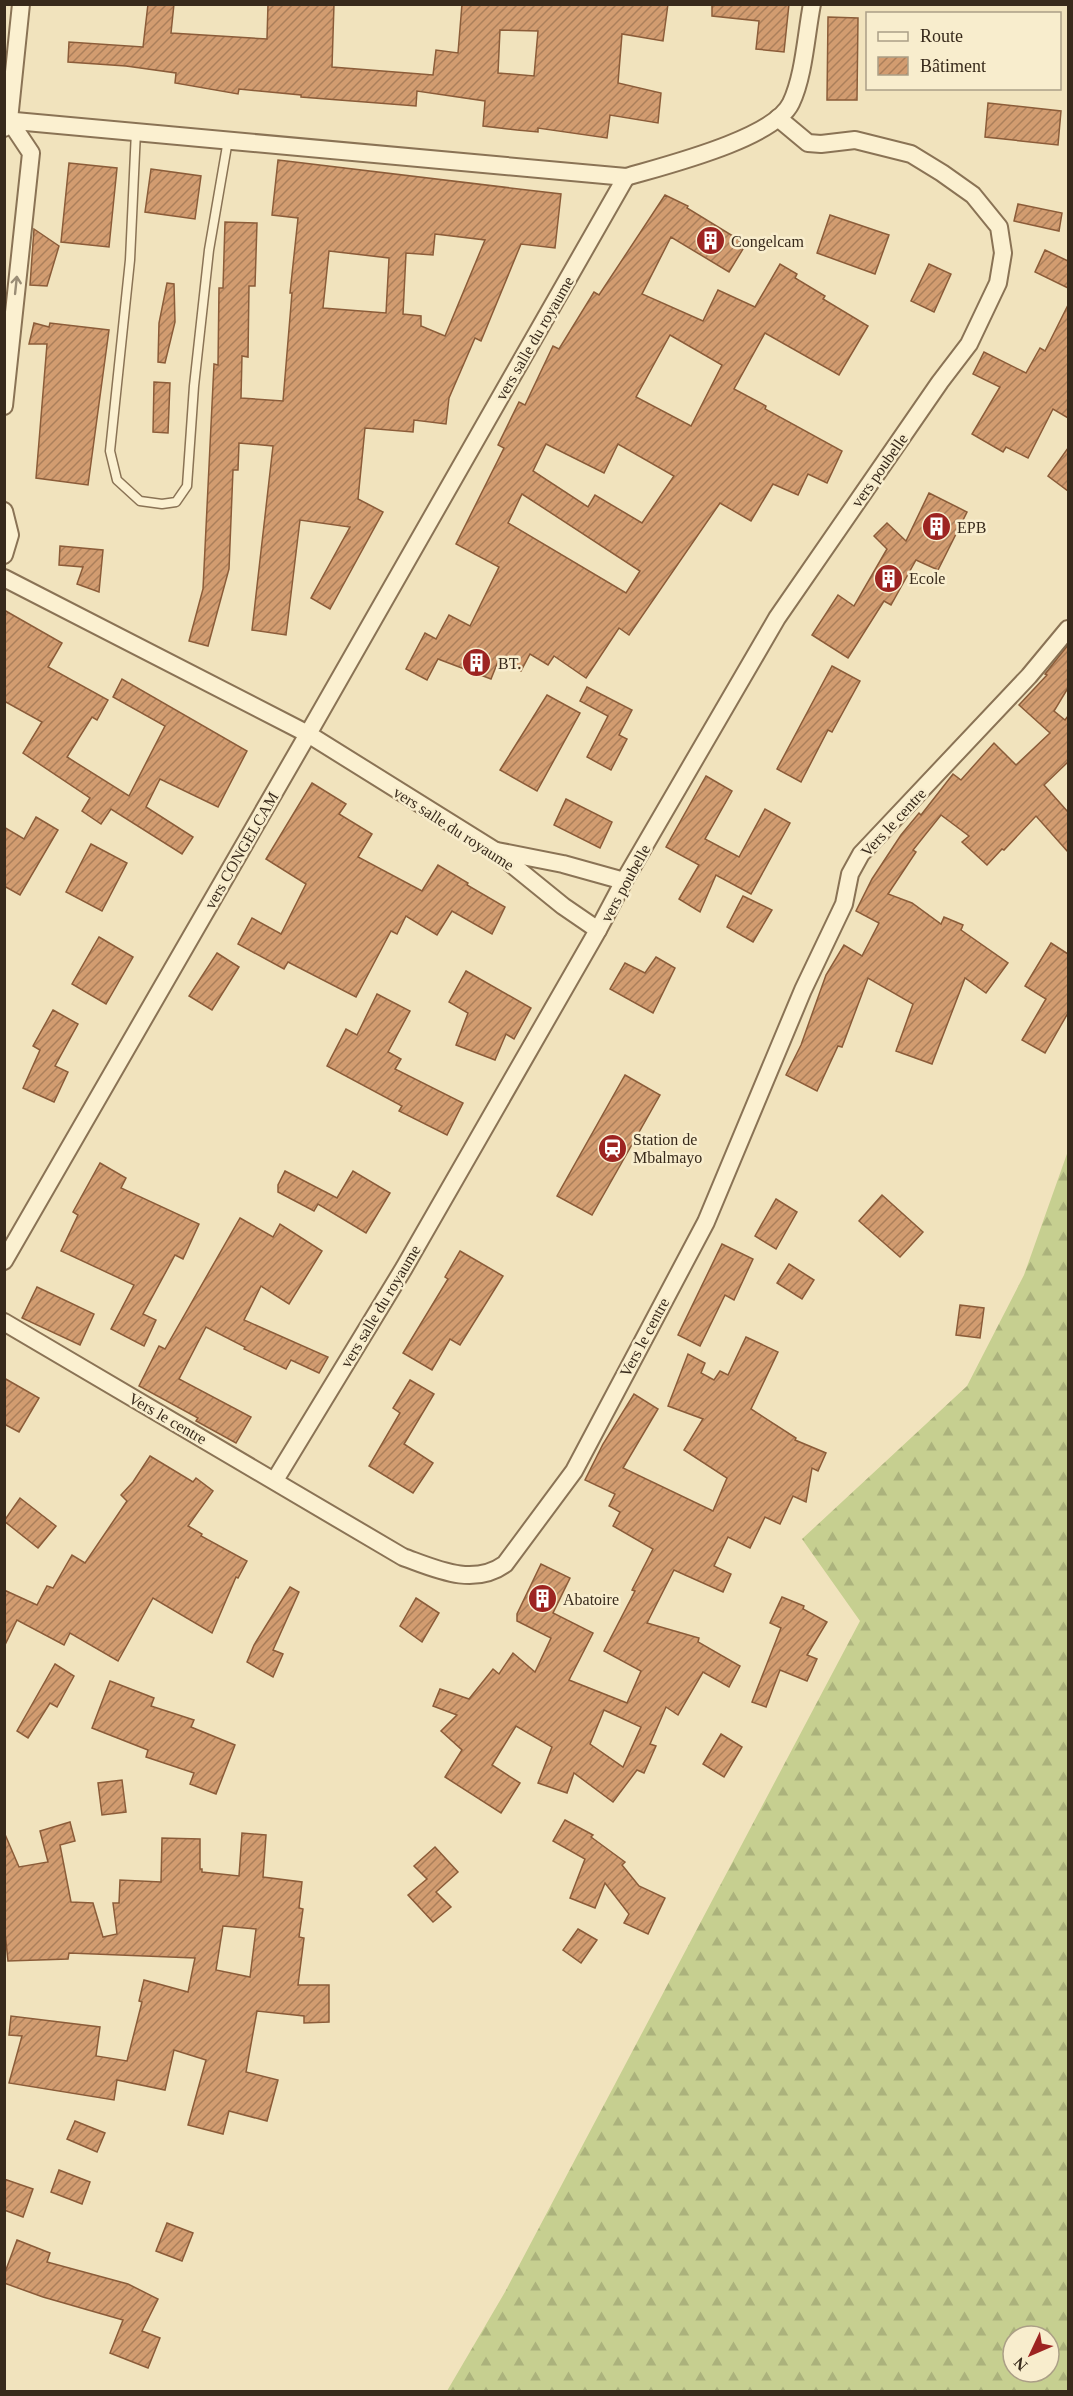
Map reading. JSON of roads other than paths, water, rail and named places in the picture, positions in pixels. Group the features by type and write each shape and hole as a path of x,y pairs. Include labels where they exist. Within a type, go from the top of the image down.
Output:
{"street":[{"path":"4,406 31,153 6,123 21,4"},
{"path":"6,123 136,131 626,177 714,151 744,138 778,118 790,106 796,90 812,4"},
{"name":"vers poubelle","path":"598,930 624,881 777,618 940,382 969,344 998,283 1004,253 999,227 973,195 911,154 855,140 821,144 808,143 778,118"},
{"name":"vers salle du royaume","path":"275,1480 404,1268 598,930 563,906 495,850 308,735 626,177"},
{"path":"4,511 10,535 4,555"},
{"path":"4,578 308,735"},
{"name":"Vers le centre","path":"4,1322 403,1557 435,1569 476,1577 495,1572 505,1564 574,1471 706,1222 803,990 844,904 849,874 861,854 1029,676 1068,629"},
{"name":"vers CONGELCAM","path":"4,1260 308,735"},
{"path":"495,850 563,864 624,881"}],"lane":[{"path":"136,131 130,260 110,451 117,480 140,501 162,504 176,502 187,486 194,386 209,250 228,140"}],"place":[{"name":"Congelcam","path":"710,241"},
{"name":"EPB","path":"936,527"},
{"name":"Ecole","path":"888,578"},
{"name":"BT.","path":"477,663"},
{"name":"Station de Mbalmayo","path":"612,1148"},
{"name":"Abatoire","path":"542,1599"}]}
